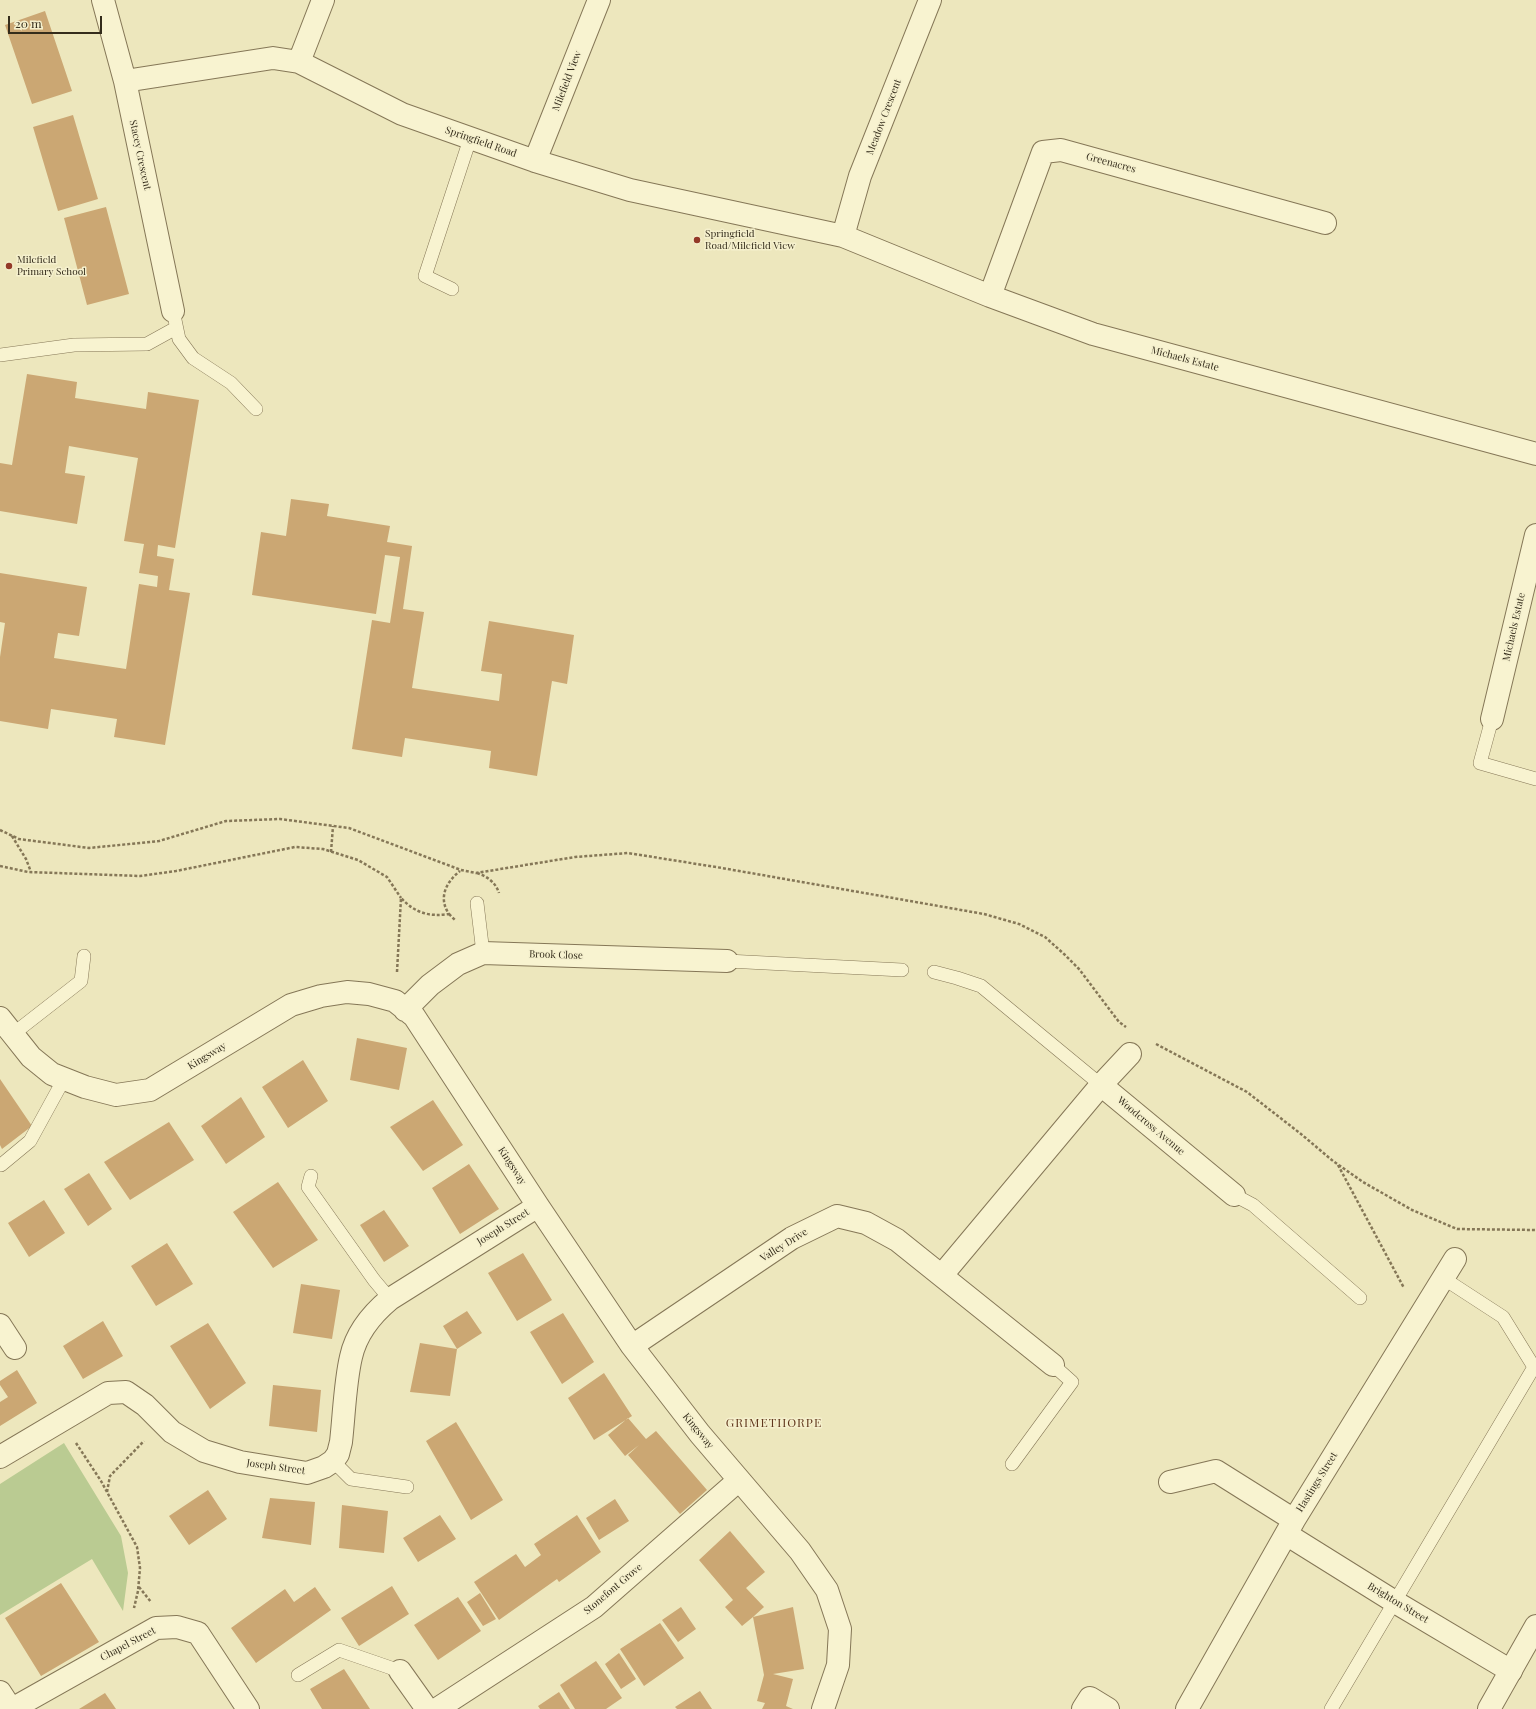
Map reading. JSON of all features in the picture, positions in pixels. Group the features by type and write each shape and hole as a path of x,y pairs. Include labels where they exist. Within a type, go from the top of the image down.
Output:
{"street":[{"name":"Stacey Crescent","path":"103,0 125,81 175,319"},
{"path":"299,62 323,0"},
{"name":"Milefield View","path":"535,161 599,0"},
{"name":"Meadow Crescent","path":"843,236 860,176 930,0"},
{"name":"Springfield Road","path":"125,81 273,58 299,62 402,114 535,161 630,190 843,236"},
{"name":"Greenacres","path":"990,296 1044,152 1061,150 1325,223"},
{"name":"Michaels Estate","path":"843,236 990,296 1093,334 1536,454"},
{"name":"Michaels Estate","path":"1492,719 1536,535"},
{"name":"Brook Close","path":"400,1006 458,964 483,952 727,961"},
{"name":"Kingsway","path":"7,1026 31,1057 52,1074 85,1087 116,1095 150,1090 291,1005 321,996 347,992 369,994 400,1006 414,1016 538,1206 632,1346 700,1434 800,1552 827,1590 840,1629 838,1665 823,1709"},
{"path":"942,1274 1130,1054"},
{"name":"Woodcross Avenue","path":"1102,1085 1234,1195"},
{"name":"Joseph Street","path":"0,1457 108,1393 126,1392 145,1405 172,1432 204,1451 240,1462 307,1473 324,1467 333,1461 338,1454 341,1442 351,1356 364,1326 379,1308 390,1299 538,1206"},
{"name":"Valley Drive","path":"632,1346 792,1238 837,1216 866,1223 891,1237 942,1274 1052,1365"},
{"name":"Hastings Street","path":"1187,1709 1290,1527 1455,1259"},
{"path":"0,1325 15,1348"},
{"name":"Brighton Street","path":"1170,1482 1216,1471 1290,1527 1394,1602 1511,1671"},
{"name":"Stonefont Grove","path":"437,1709 594,1607 739,1480"},
{"path":"1489,1709 1536,1626"},
{"name":"Chapel Street","path":"11,1709 156,1628 173,1627 198,1633 246,1705"},
{"path":"400,1672 427,1709"},
{"path":"0,1692 11,1709"},
{"path":"1083,1709 1090,1698 1108,1709"}],"lane":[{"path":"452,289 425,276 470,139"},
{"path":"0,354 74,345 147,344 175,319"},
{"path":"175,319 179,339 193,358 231,383 256,409"},
{"path":"1492,719 1480,763 1536,779"},
{"path":"477,903 483,952"},
{"path":"7,1026 81,981 84,956"},
{"path":"727,961 902,970"},
{"path":"934,972 981,986 1102,1085"},
{"path":"1,1165 30,1141 64,1079"},
{"path":"311,1176 308,1186 374,1280 390,1299"},
{"path":"1234,1195 1253,1205 1360,1298"},
{"path":"1331,1709 1534,1367 1504,1317 1443,1278"},
{"path":"1012,1464 1072,1382 1052,1365"},
{"path":"333,1461 351,1479 407,1487"},
{"path":"298,1676 339,1650 400,1672"}],"path":[{"path":"331,852 333,826"},
{"path":"12,836 26,859 31,872"},
{"path":"0,866 31,872 140,876 176,872 295,847 323,849 358,860 387,877 401,898 420,912 435,916 449,914"},
{"path":"456,922 445,908 444,896 446,885 461,870"},
{"path":"400,1006 401,898"},
{"path":"1338,1165 1420,1317"},
{"path":"62,1421 107,1492 137,1547 140,1568 138,1591 131,1614"},
{"path":"107,1492 110,1476 141,1444 164,1424"}],"green space":[{"path":"64,1443 121,1536 128,1573 123,1611 92,1559 0,1615 0,1484"}],"building":[{"path":"45,11 72,91 32,104 5,25"},
{"path":"73,115 98,199 58,211 33,127"},
{"path":"106,207 129,294 87,305 64,218"},
{"path":"27,374 77,382 75,398 146,409 148,392 199,400 175,548 158,545 157,556 174,559 169,590 190,593 165,745 114,737 117,719 51,709 48,729 0,721 0,657 5,623 0,622 0,573 87,587 79,636 58,633 54,658 126,669 139,584 157,587 158,576 139,573 144,544 124,541 138,458 69,446 65,473 85,476 77,524 0,511 0,463 12,465"},
{"path":"291,499 329,504 327,516 390,526 387,542 412,546 403,609 424,612 412,688 499,701 502,674 481,671 489,621 574,635 567,684 552,681 537,776 489,768 491,751 405,738 402,757 352,749 372,620 390,623 400,557 385,555 376,614 252,595 261,532 286,536"},
{"path":"357,1038 407,1048 399,1090 350,1080"},
{"path":"303,1060 328,1101 288,1128 262,1087"},
{"path":"0,1079 32,1126 2,1149 0,1145"},
{"path":"241,1097 265,1137 226,1164 201,1126"},
{"path":"433,1100 463,1145 423,1171 390,1127"},
{"path":"169,1122 194,1160 130,1200 104,1162"},
{"path":"469,1164 499,1209 460,1234 432,1188"},
{"path":"89,1173 112,1209 88,1226 64,1189"},
{"path":"278,1182 318,1240 273,1268 233,1212"},
{"path":"44,1200 65,1233 29,1257 8,1223"},
{"path":"384,1210 409,1246 384,1262 360,1225"},
{"path":"167,1243 193,1284 156,1306 131,1266"},
{"path":"523,1253 552,1300 517,1321 488,1273"},
{"path":"301,1284 340,1290 332,1339 293,1333"},
{"path":"467,1311 482,1333 457,1349 443,1326"},
{"path":"563,1313 594,1362 562,1384 530,1332"},
{"path":"103,1321 123,1356 83,1379 63,1346"},
{"path":"208,1323 246,1383 210,1409 170,1346"},
{"path":"420,1343 457,1349 450,1396 410,1392"},
{"path":"17,1370 37,1403 0,1426 0,1402 8,1397 0,1385 0,1381"},
{"path":"604,1373 632,1416 594,1440 568,1398"},
{"path":"273,1385 321,1390 317,1432 269,1426"},
{"path":"628,1418 646,1439 656,1431 707,1490 680,1514 628,1455 639,1445 625,1456 608,1435"},
{"path":"456,1422 503,1500 471,1520 426,1441"},
{"path":"208,1490 227,1519 189,1545 169,1516"},
{"path":"270,1498 315,1502 311,1545 262,1538"},
{"path":"615,1499 629,1521 599,1540 586,1518"},
{"path":"342,1505 388,1511 384,1553 339,1548"},
{"path":"440,1515 456,1539 418,1562 403,1538"},
{"path":"577,1515 601,1552 559,1582 557,1579 499,1620 474,1582 516,1554 525,1567 541,1555 534,1544"},
{"path":"730,1531 765,1572 746,1588 764,1607 742,1626 725,1607 733,1600 699,1560"},
{"path":"61,1583 99,1642 41,1676 5,1618"},
{"path":"392,1586 409,1614 359,1646 341,1618"},
{"path":"315,1587 331,1610 256,1663 231,1628 285,1589 294,1602"},
{"path":"480,1593 496,1619 483,1626 467,1602"},
{"path":"458,1597 481,1631 438,1660 414,1625"},
{"path":"681,1607 696,1629 678,1642 662,1620"},
{"path":"793,1607 804,1669 773,1674 793,1679 786,1706 793,1709 762,1709 765,1703 757,1701 764,1675 753,1617"},
{"path":"660,1623 684,1658 644,1686 620,1649"},
{"path":"619,1653 636,1679 621,1689 605,1664"},
{"path":"596,1661 622,1698 606,1709 575,1709 560,1685"},
{"path":"344,1669 370,1709 322,1709 310,1689"},
{"path":"700,1691 712,1709 677,1709 675,1707"},
{"path":"559,1692 570,1709 540,1709 538,1706"},
{"path":"105,1693 116,1709 79,1709"}],"place":[{"name":"Springfield Road/Milefield View","path":"697,240"},
{"name":"Milefield Primary School","path":"9,266"}],"district":[{"name":"GRIMETHORPE","path":"774,1423"}]}
